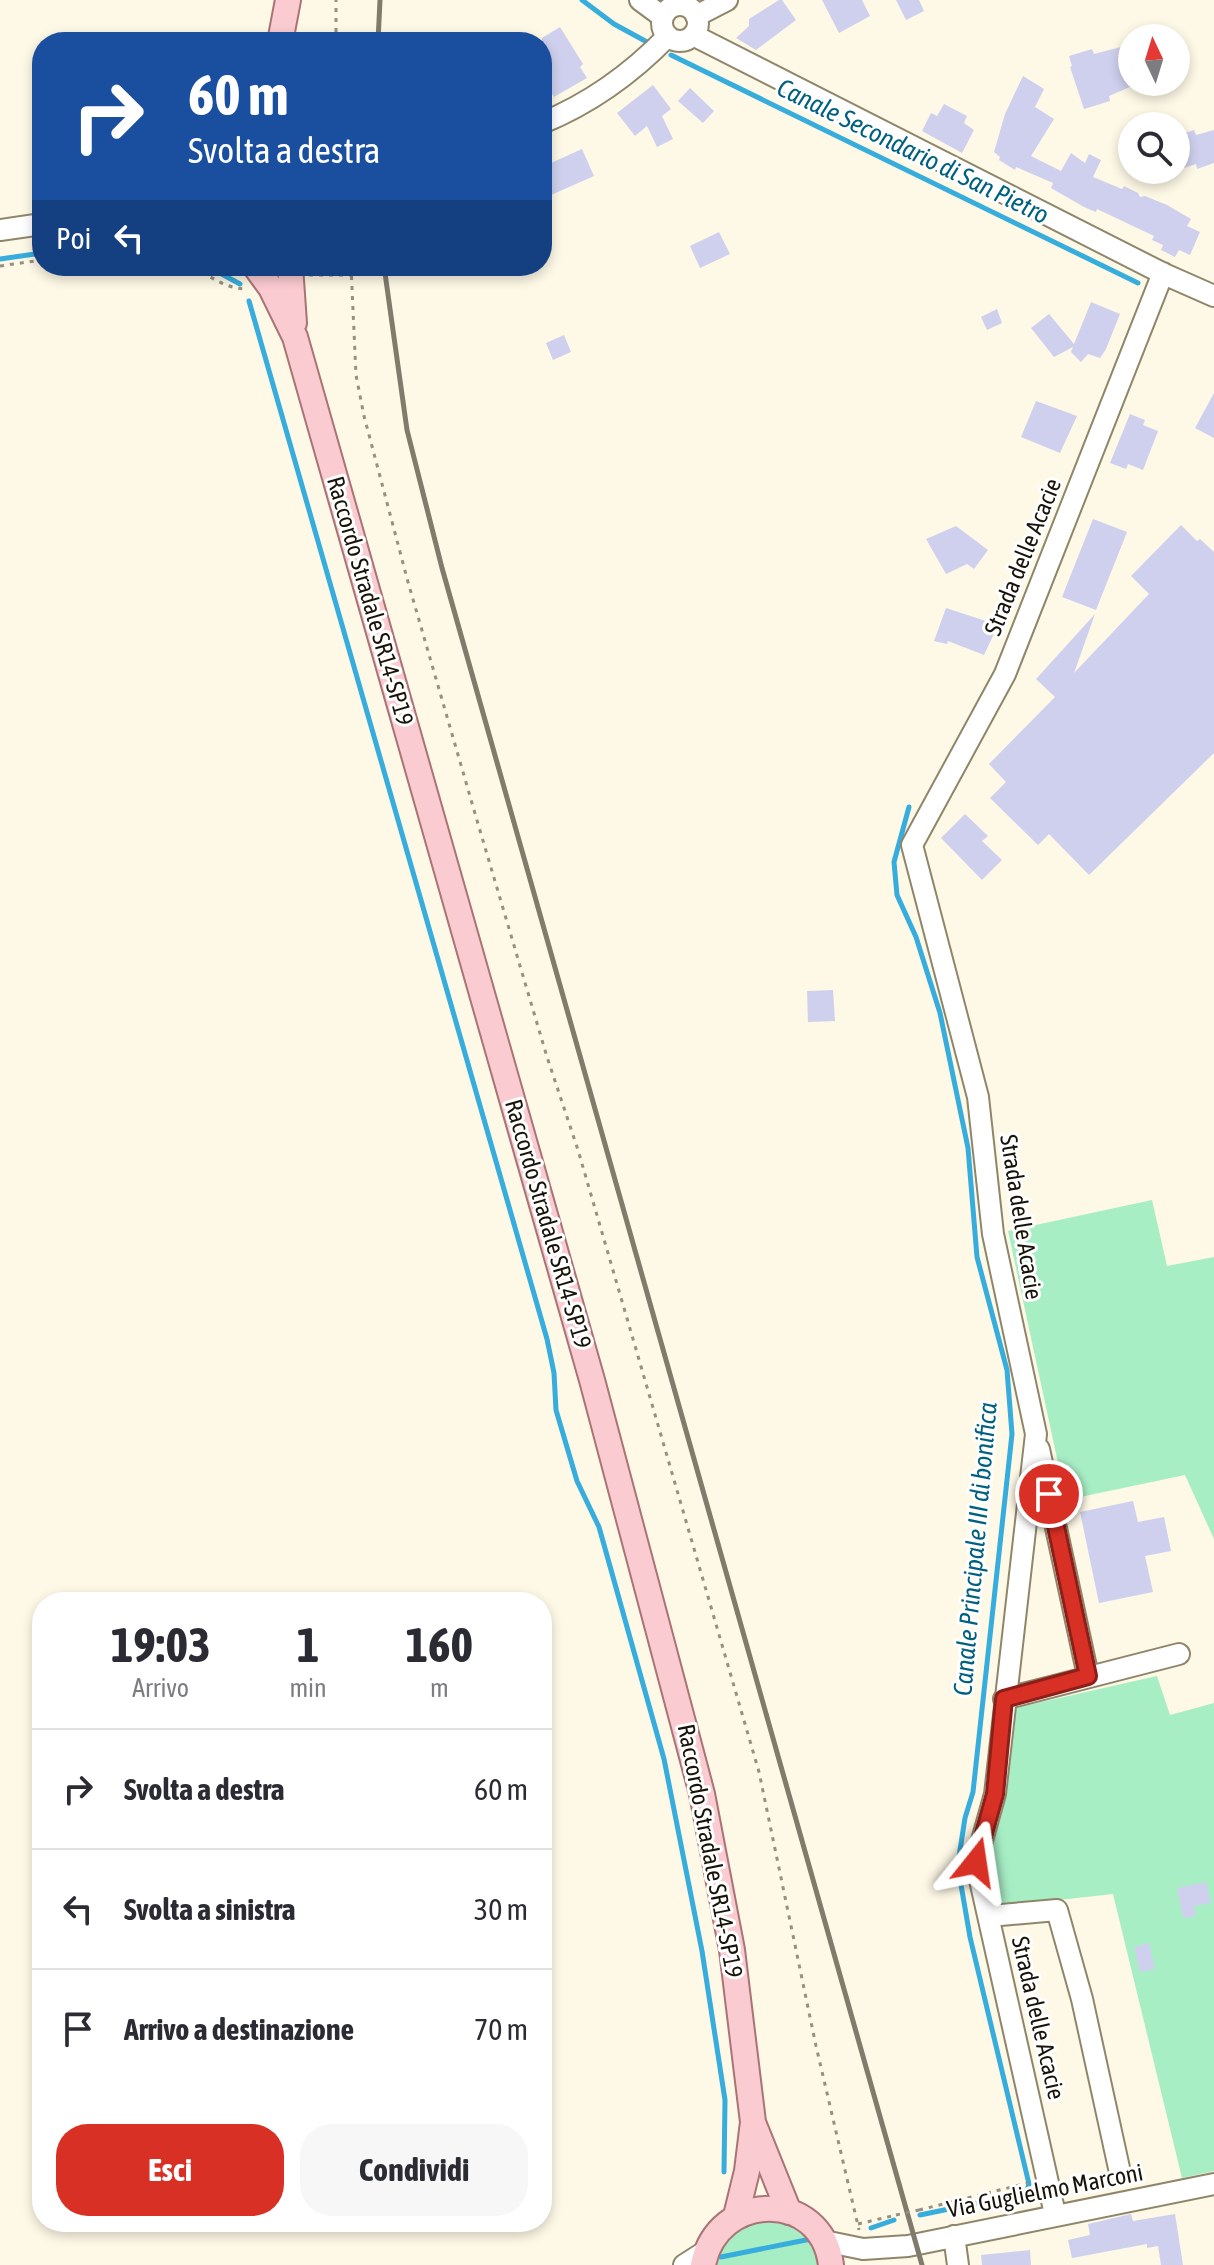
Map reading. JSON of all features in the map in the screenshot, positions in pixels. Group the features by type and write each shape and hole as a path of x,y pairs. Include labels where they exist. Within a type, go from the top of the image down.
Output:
{"main road":[{"path":"282,32 288,0"},
{"name":"Raccordo Stradale SR14-SP19","path":"295,276 295,337"},
{"name":"Raccordo Stradale SR14-SP19","path":"253,278 271,288 295,337 592,1380 702,1794 732,1950 753,2122 747,2171 736,2216 723,2225 704,2258"},
{"name":"Raccordo Stradale SR14-SP19","path":"753,2122 789,2212 803,2219 824,2241"},
{"path":"736,2216 771,2208 789,2212"},
{"path":"824,2241 831,2265"}],"street":[{"path":"640,0 681,41 727,0"},
{"path":"552,118 605,89 649,55 666,27 673,7 686,6 695,26 1163,273 1214,296"},
{"path":"0,230 32,225"},
{"name":"Strada delle Acacie","path":"1055,2214 976,1862 995,1794 1036,1434 993,1234 978,1097 912,845 1005,674 1163,273"},
{"path":"1036,1434 1088,1676"},
{"path":"1004,1699 1179,1654"},
{"path":"989,1916 1057,1910 1082,1999 1119,2168"},
{"name":"Via Guglielmo Marconi","path":"824,2241 863,2249 886,2249 1214,2184"},
{"path":"954,2236 958,2265"},
{"name":"Via Guglielmo Marconi","path":"859,2265 886,2249"},
{"path":"684,2265 704,2258"}],"path":[{"path":"336,0 336,32"},
{"path":"0,266 32,261"},
{"path":"209,276 238,289 253,278"},
{"path":"351,276 356,375 364,416 472,803 547,1057 578,1150 759,1772 816,2046 861,2240"},
{"path":"858,2224 1048,2179"}],"green space":[{"path":"1152,1200 1167,1266 1214,1257 1214,1539 1185,1475 1066,1500 1008,1231"},
{"path":"1157,1676 1170,1715 1214,1703 1214,2171 1182,2178 1113,1894 995,1907 990,1872 990,1850 1015,1708"},
{"path":"763,2220 792,2227 799,2232 811,2246 819,2265 713,2265 720,2248 731,2235"}],"building":[{"path":"779,0 796,20 756,50 736,38 749,26 749,19"},
{"path":"822,0 862,0 870,16 839,33"},
{"path":"896,0 919,0 924,11 906,20"},
{"path":"560,27 583,64 580,67 587,78 554,97 552,94 552,32"},
{"path":"1118,48 1118,92 1109,96 1110,101 1084,109 1069,56 1092,49 1094,54"},
{"path":"1023,76 1044,89 1035,107 1054,119 1031,156 1061,171 1071,153 1085,163 1089,154 1101,160 1093,177 1122,189 1124,186 1140,197 1167,205 1191,219 1187,226 1200,232 1190,255 1179,250 1175,257 1161,250 1163,245 1152,240 1154,236 1097,209 1096,212 1084,207 1051,188 1053,183 1016,167 1015,170 999,160 1000,157 994,152 1005,114"},
{"path":"653,85 671,109 662,116 673,139 657,147 647,126 635,136 617,113"},
{"path":"690,88 714,111 703,123 678,101"},
{"path":"944,104 967,116 964,123 974,130 962,153 922,131 931,113 937,116"},
{"path":"1194,130 1196,135 1214,130 1214,163 1197,169 1196,164 1190,166 1190,131"},
{"path":"582,149 594,176 552,195 552,162"},
{"path":"719,232 730,254 700,268 690,246"},
{"path":"1091,302 1120,314 1100,358 1088,354 1081,362 1071,352 1073,347 1054,357 1031,328 1049,314 1074,344"},
{"path":"997,309 1002,323 987,330 981,317"},
{"path":"564,335 571,352 553,360 546,343"},
{"path":"1214,393 1214,438 1195,428"},
{"path":"1036,401 1077,416 1060,453 1021,437"},
{"path":"1130,414 1145,420 1143,425 1158,431 1143,470 1128,464 1126,469 1110,463"},
{"path":"1093,519 1127,532 1096,610 1062,597"},
{"path":"1181,525 1214,552 1214,753 1089,875 1049,834 1038,845 990,798 1006,782 989,764 1055,697 1036,679 1095,614 1074,673 1149,594 1131,576"},
{"path":"956,526 988,550 974,569 967,564 946,574 926,539"},
{"path":"946,608 998,625 984,655 948,641 947,644 934,641"},
{"path":"965,814 988,836 982,841 1002,860 982,880 941,838"},
{"path":"833,990 835,1021 808,1022 807,991"},
{"path":"1133,1501 1138,1522 1164,1517 1171,1551 1145,1556 1153,1592 1099,1603 1080,1512"},
{"path":"1206,1882 1211,1903 1194,1906 1196,1916 1183,1918 1177,1888"},
{"path":"1149,1943 1155,1969 1140,1972 1134,1947"},
{"path":"1131,2214 1133,2221 1175,2214 1183,2265 1161,2265 1158,2246 1147,2248 1147,2244 1072,2258 1068,2240 1090,2235 1088,2224"},
{"path":"1030,2250 1031,2265 982,2265 981,2255"}],"waterway":[{"name":"Canale Secondario di San Pietro","path":"582,0 614,24 647,42"},
{"name":"Canale Secondario di San Pietro","path":"671,55 1138,283"},
{"path":"0,259 32,254"},
{"path":"225,276 240,284"},
{"path":"249,301 547,1339 554,1373 556,1410 577,1481 599,1527 664,1759 702,1951 725,2100 724,2172"},
{"name":"Canale Principale III di bonifica","path":"909,807 894,862 897,895 916,937 940,1013 968,1148 977,1257 1007,1370 1012,1434 973,1792 965,1818 958,1863 970,1937 1029,2184 1026,2193 920,2215"},
{"name":"Canale Principale III di bonifica","path":"871,2228 894,2220"},
{"name":"Canale Principale III di bonifica","path":"721,2257 811,2239"}],"railway":[{"path":"378,32 380,0"},
{"path":"385,276 407,430 442,568 922,2265"}],"route":[{"path":"976,1862 995,1794 1004,1699 1088,1676 1049,1494"}]}
